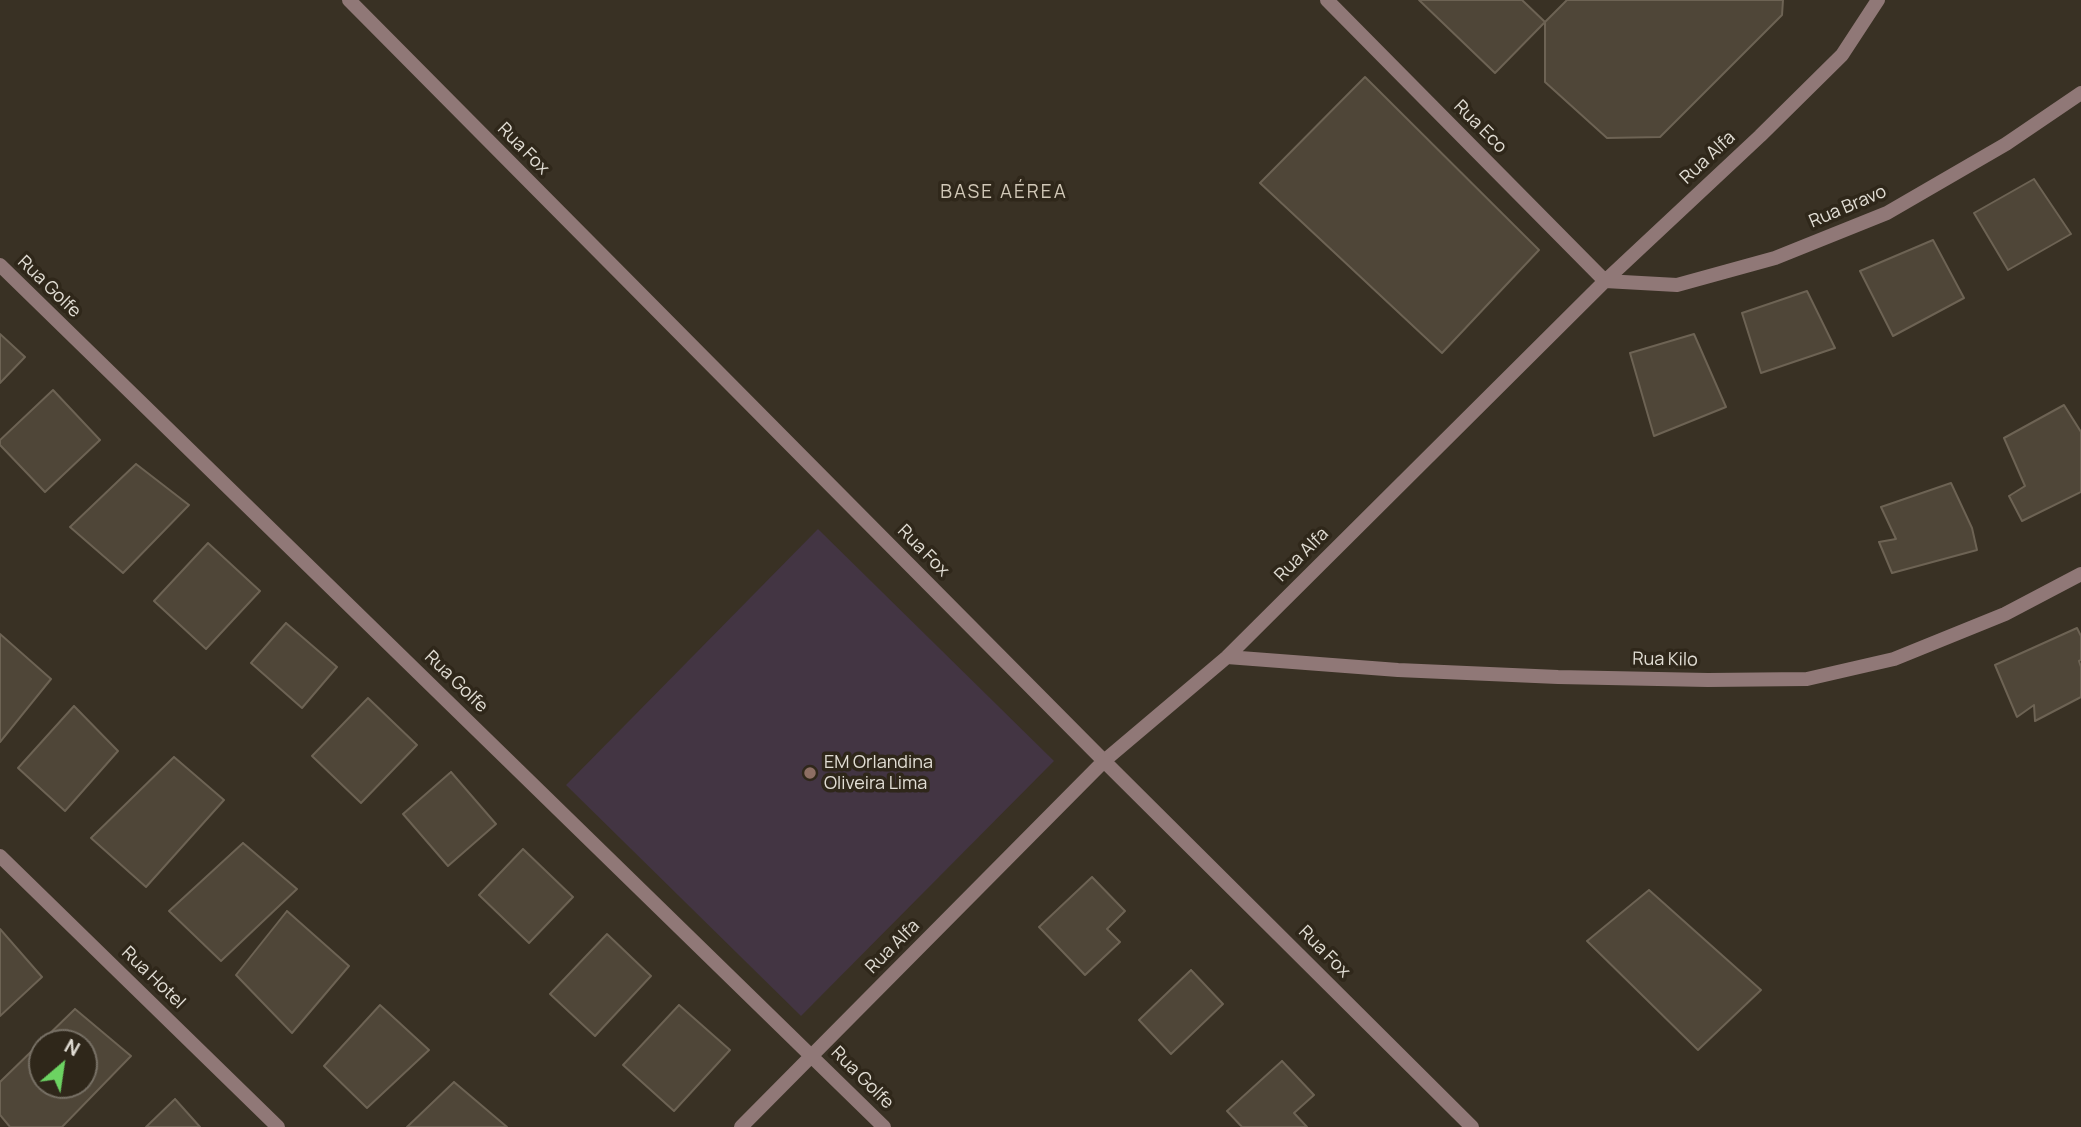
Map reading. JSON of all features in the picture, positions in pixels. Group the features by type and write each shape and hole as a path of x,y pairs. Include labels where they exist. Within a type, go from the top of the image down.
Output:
{"street":[{"name":"Rua Fox","path":"348,0 1104,761 1472,1127"},
{"name":"Rua Eco","path":"1327,0 1605,281"},
{"name":"Rua Alfa","path":"741,1127 1104,761 1227,656 1605,281 1842,55 1878,0"},
{"name":"Rua Bravo","path":"1605,281 1677,285 1775,258 1887,213 2006,144 2081,93"},
{"name":"Rua Golfe","path":"0,265 884,1127"},
{"name":"Rua Kilo","path":"1227,656 1398,670 1518,675 1807,680 1894,659 2006,614 2081,574"},
{"name":"Rua Hotel","path":"0,856 278,1127"}],"shaded area":[{"name":"EM Orlandina Oliveira Lima","path":"818,529 1054,761 801,1016 566,785"}],"building":[{"path":"1419,0 1522,0 1545,22 1495,73"},
{"path":"1567,0 1783,0 1782,15 1660,137 1607,138 1545,82 1545,22"},
{"path":"1365,77 1539,250 1442,353 1260,183"},
{"path":"2034,179 2071,234 2008,270 1974,213"},
{"path":"1933,240 1964,298 1893,336 1860,271"},
{"path":"1807,291 1835,348 1761,373 1742,313"},
{"path":"0,334 25,357 0,383"},
{"path":"1694,334 1726,407 1654,436 1630,353"},
{"path":"53,390 100,440 45,492 0,445 0,440"},
{"path":"2064,405 2081,432 2081,492 2022,521 2009,496 2025,486 2004,438"},
{"path":"136,464 189,505 123,573 70,527"},
{"path":"1951,483 1972,528 1977,550 1892,573 1879,542 1896,539 1881,507"},
{"path":"208,543 260,591 206,649 154,601"},
{"path":"286,623 337,667 302,708 251,663"},
{"path":"2077,628 2081,636 2081,697 2035,721 2034,705 2017,717 1995,665"},
{"path":"0,634 51,679 0,742"},
{"path":"368,698 417,745 361,803 312,756"},
{"path":"74,706 118,751 65,811 18,768"},
{"path":"174,757 224,800 146,887 91,838"},
{"path":"451,772 496,824 448,866 403,814"},
{"path":"243,843 297,889 221,961 169,911"},
{"path":"523,849 573,897 529,943 479,895"},
{"path":"1092,877 1125,911 1107,929 1120,942 1085,975 1039,927"},
{"path":"1649,890 1761,990 1698,1050 1587,941"},
{"path":"287,911 349,966 292,1033 236,975"},
{"path":"0,929 42,977 0,1016"},
{"path":"607,934 651,976 595,1036 550,994"},
{"path":"1191,970 1223,1004 1171,1054 1139,1020"},
{"path":"380,1005 429,1050 367,1108 324,1066"},
{"path":"679,1005 730,1050 674,1111 623,1065"},
{"path":"75,1009 131,1056 98,1090 98,1029 54,1029"},
{"path":"28,1055 28,1099 89,1099 62,1127 10,1127 0,1115 0,1082"},
{"path":"1282,1061 1314,1095 1294,1113 1307,1127 1242,1127 1227,1111"},
{"path":"454,1082 507,1127 407,1127"},
{"path":"175,1099 200,1127 146,1127"}],"place":[{"name":"EM Orlandina Oliveira Lima","path":"810,773"}],"district":[{"name":"BASE AÉREA","path":"1004,193"}]}
